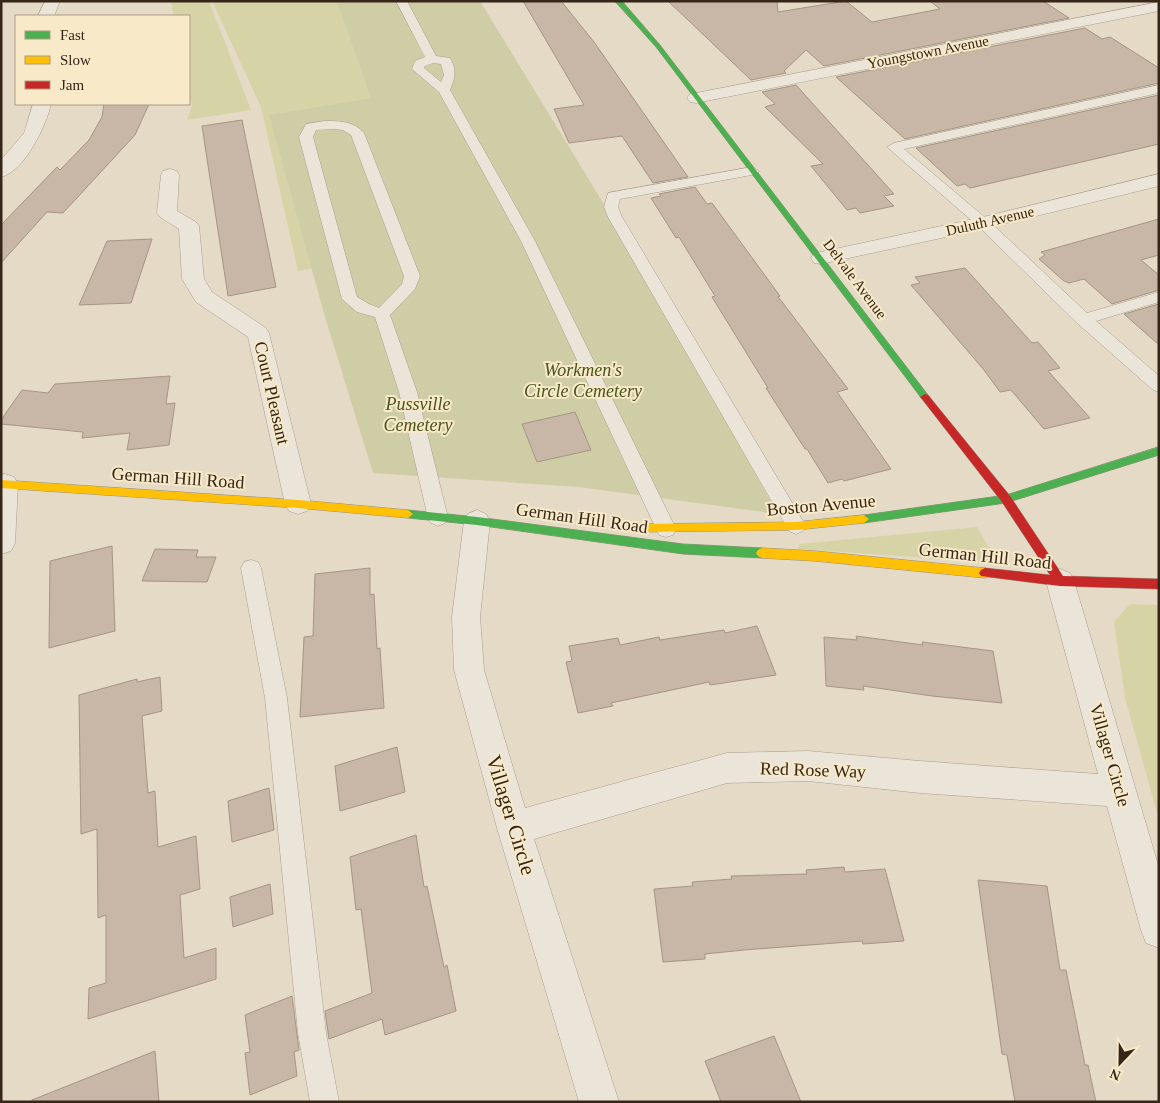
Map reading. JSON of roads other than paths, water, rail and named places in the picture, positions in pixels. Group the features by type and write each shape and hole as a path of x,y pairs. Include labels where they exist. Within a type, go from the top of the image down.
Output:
{"street":[{"path":"46,15 53,1"},
{"name":"Delvale Avenue","path":"618,1 658,46 752,171 1006,499 1060,581"},
{"name":"Youngstown Avenue","path":"696,98 1159,6"},
{"path":"1,171 27,144 35,131 42,105"},
{"name":"Court Pleasant","path":"170,175 167,213 189,226 193,279 204,297 258,333 298,504"},
{"name":"Duluth Avenue","path":"821,258 983,224 1159,180"},
{"name":"Boston Avenue","path":"626,528 666,530 796,526 890,516 1006,499 1159,451"},
{"path":"1,543 3,484"},
{"name":"German Hill Road","path":"3,484 298,504 477,522 683,549 815,556 1060,581 1159,584"},
{"path":"477,522 606,527"},
{"name":"Villager Circle","path":"477,522 466,618 469,670 514,828 599,1102"},
{"name":"Villager Circle","path":"1060,581 1159,930"},
{"name":"Red Rose Way","path":"514,828 727,768 808,766 920,777 1120,791"}],"lane":[{"path":"401,1 432,59"},
{"path":"444,90 450,75 449,65 446,61 432,59 419,64 418,68 444,90 528,241 666,530"},
{"path":"1159,89 894,147 983,224 1083,319 1159,386"},
{"path":"325,125 343,126 353,129 357,134 412,276 409,286 382,314 363,308 350,299 306,137 311,127 325,125"},
{"path":"752,171 614,196 611,207 615,217 796,526"},
{"path":"1083,319 1159,297"},
{"path":"382,314 408,392 438,518"},
{"path":"251,568 276,698 312,1033 325,1102"}],"park label":[{"name":"Workmen's Circle Cemetery","path":"583,380"},
{"name":"Pussville Cemetery","path":"418,414"}]}
